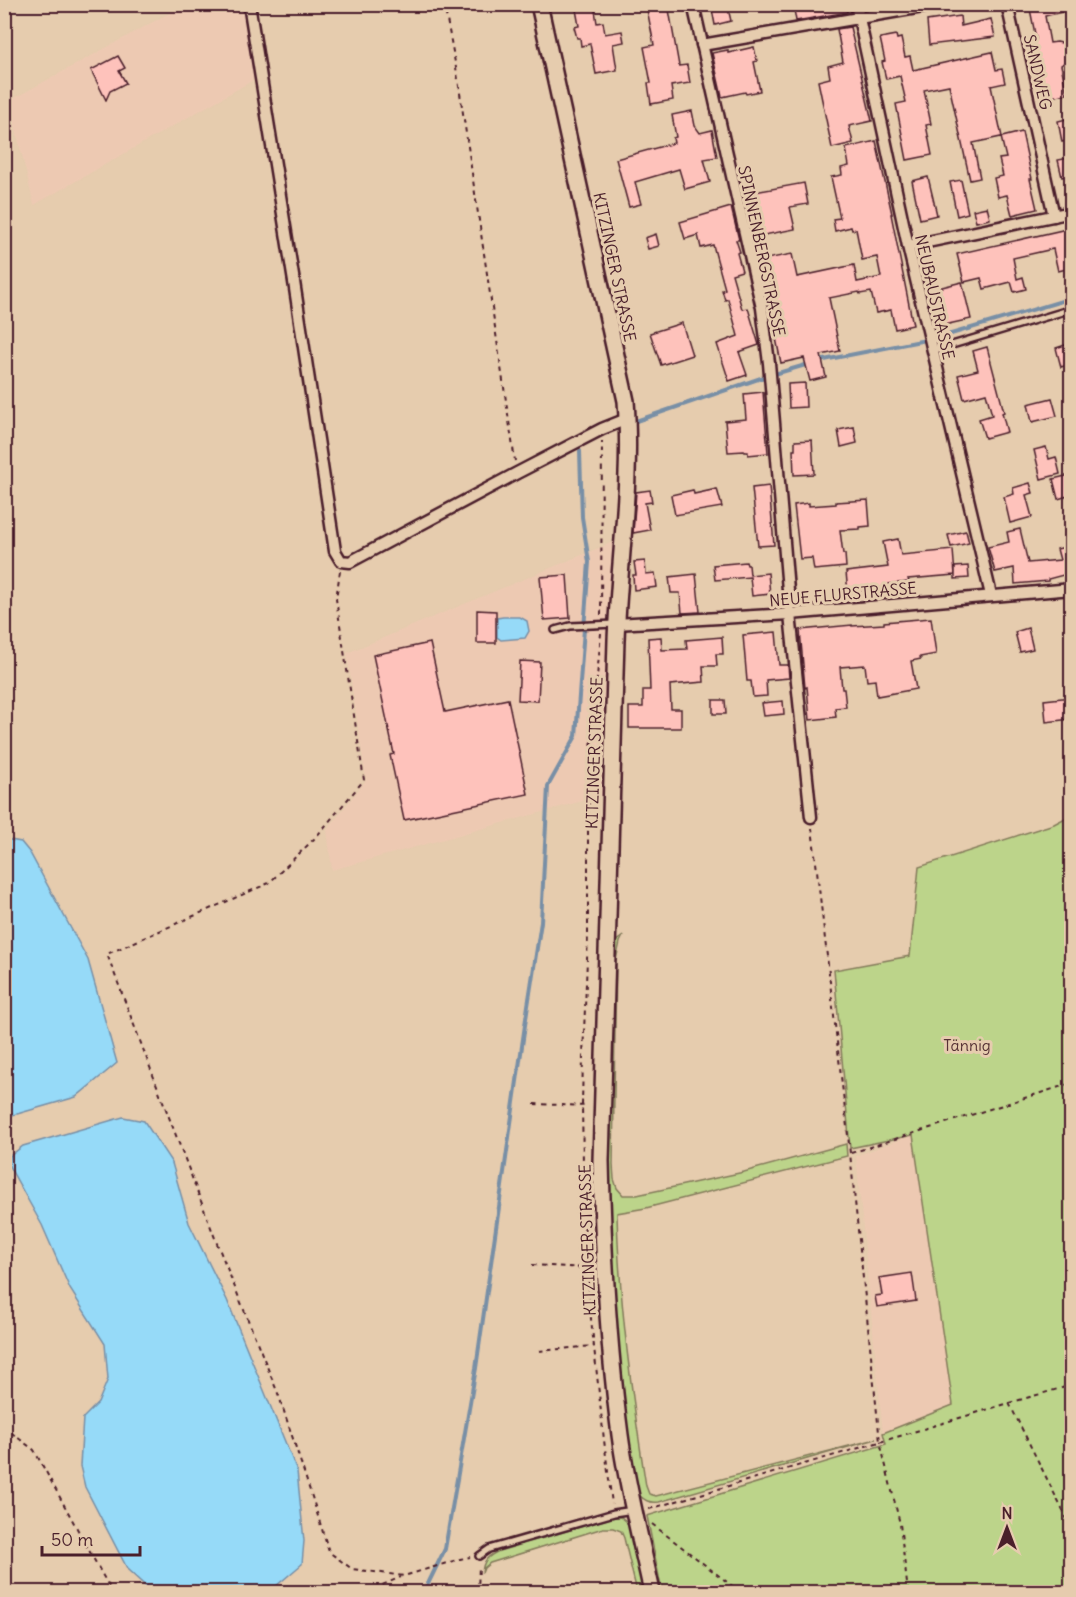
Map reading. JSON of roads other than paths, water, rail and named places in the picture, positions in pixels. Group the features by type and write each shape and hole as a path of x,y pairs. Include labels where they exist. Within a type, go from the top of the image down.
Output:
{"street":[{"path":"249,4 335,551 341,561 350,562 602,429 627,419"},
{"name":"KITZINGER STRASSE","path":"539,4 626,401 628,456 609,624 610,807 601,1173 609,1343 620,1438 652,1593"},
{"name":"SPINNENBERGSTRASSE","path":"693,4 762,308 811,817"},
{"name":"NEUBAUSTRASSE","path":"856,4 926,327 991,595"},
{"path":"702,45 940,4"},
{"name":"SANDWEG","path":"1007,4 1054,216"},
{"path":"908,246 1071,212"},
{"name":"NEUE FLURSTRASSE","path":"609,624 790,614 1071,589"}],"lane":[{"path":"932,351 1071,309"},
{"path":"555,630 570,626 609,624"},
{"path":"479,1556 489,1549 614,1513 634,1510"}],"water":[{"path":"520,617 527,621 529,631 525,638 501,640 497,637 497,618"},
{"path":"5,839 21,842 30,853 88,960 117,1063 76,1097 5,1116"},
{"path":"123,1117 144,1121 172,1163 189,1223 227,1300 297,1471 304,1541 302,1564 276,1586 252,1592 152,1592 128,1570 85,1487 80,1466 83,1418 98,1403 108,1379 105,1344 70,1289 42,1225 9,1166 10,1156 23,1146"}],"waterway":[{"path":"819,361 941,337 1072,298"},
{"path":"636,421 809,364"},
{"path":"424,1592 445,1549 476,1368 541,922 548,786 576,736 589,562 582,517 580,451"}],"park label":[{"name":"Tännig","path":"967,1045"}]}
